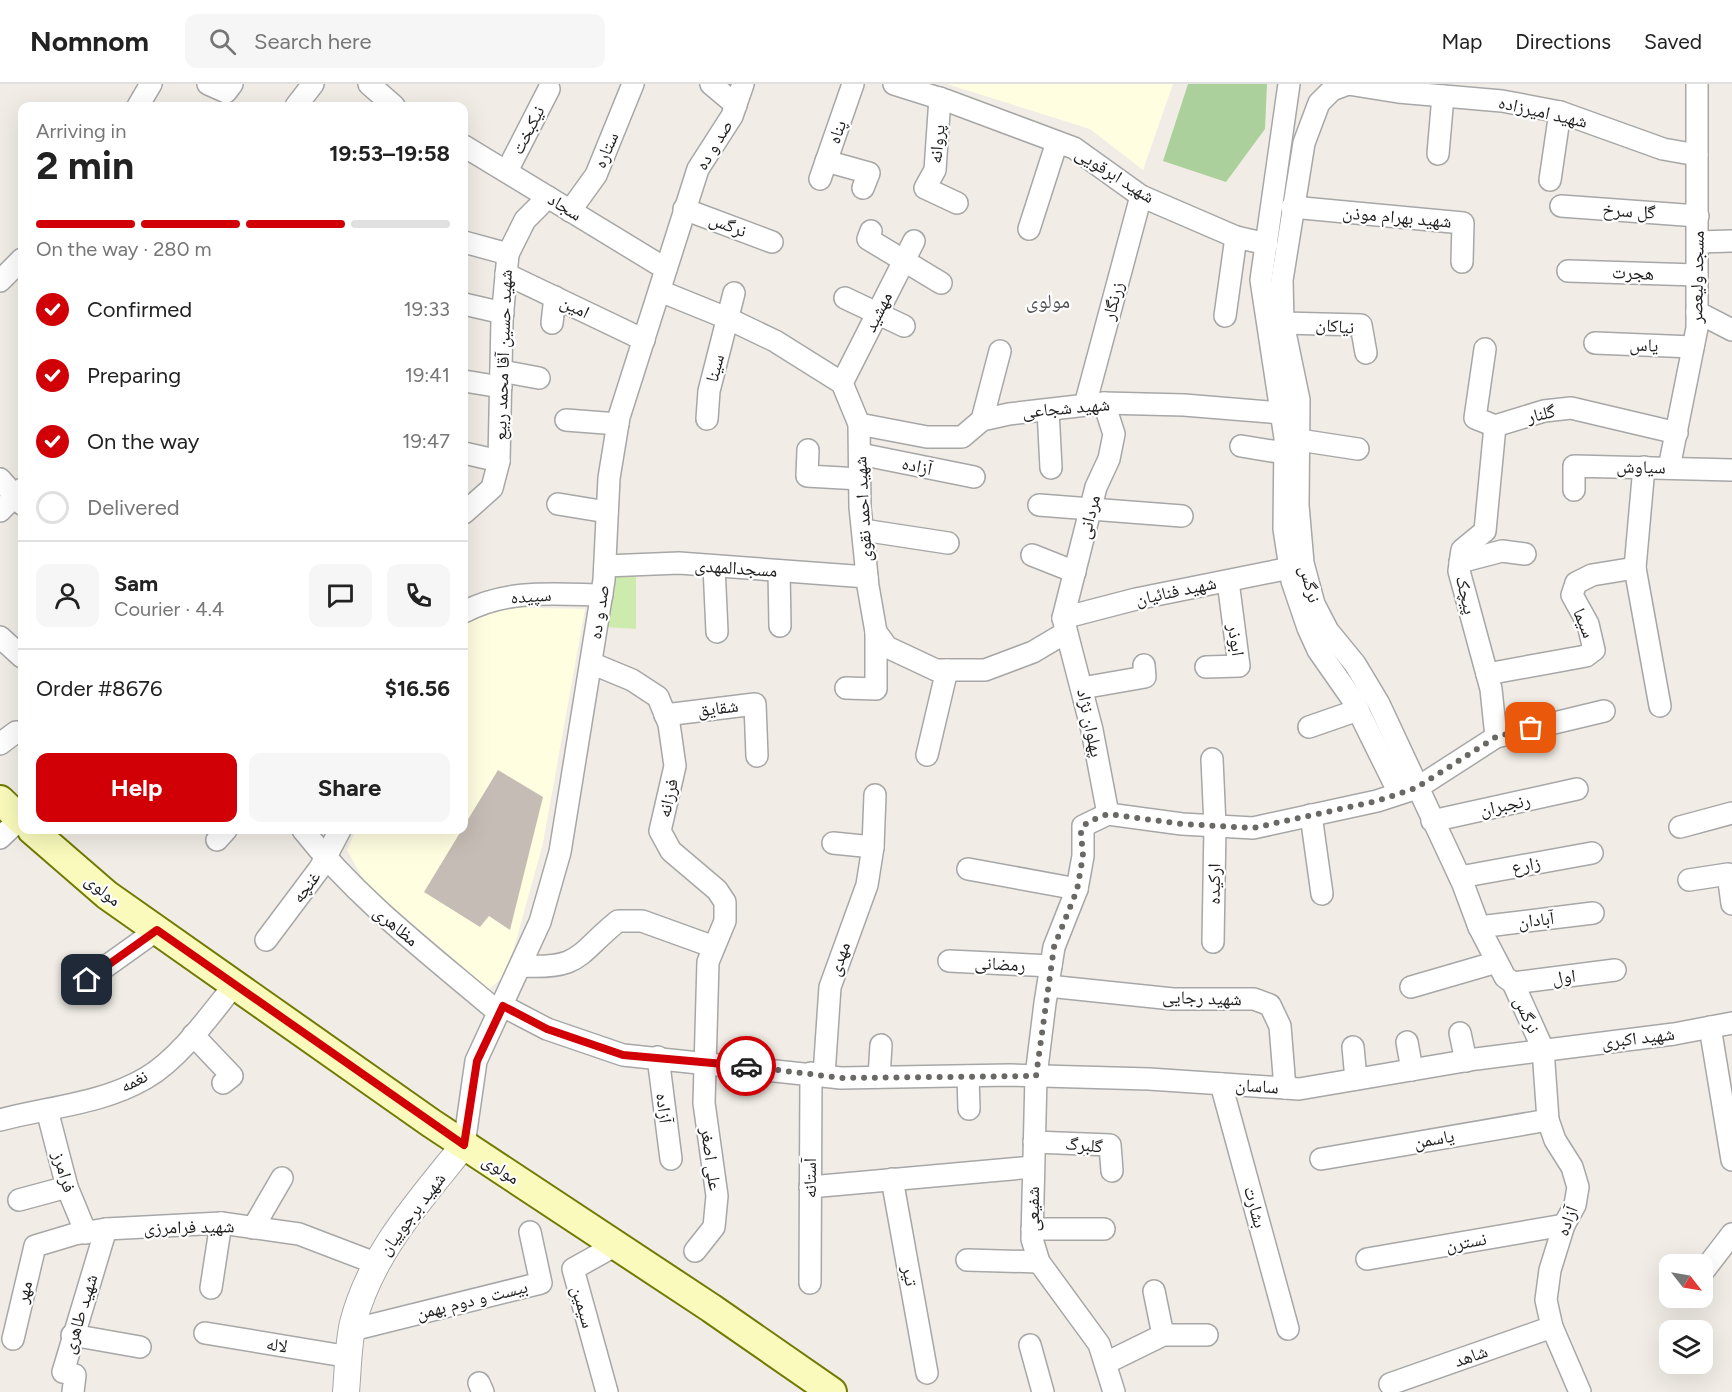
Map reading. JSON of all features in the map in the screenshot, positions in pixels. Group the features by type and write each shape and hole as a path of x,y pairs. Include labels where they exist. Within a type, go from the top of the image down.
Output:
{"main road":[{"name":"مولوی","path":"30,834 107,895 464,1145 616,1245 806,1383 832,1392"}],"street":[{"path":"140,102 151,84"},
{"path":"208,84 226,92 232,84"},
{"path":"299,102 313,84"},
{"name":"ستاره","path":"570,211 596,175 633,84"},
{"path":"711,84 736,105"},
{"name":"صد و ده","path":"464,1145 477,1061 540,922 560,852 602,595 609,478 618,424 698,169 727,125 743,84"},
{"name":"پناه","path":"853,84 823,170 869,173 863,188"},
{"name":"شهید ابرقویی","path":"894,84 940,98 1074,148 1142,196 1236,237 1267,244"},
{"name":"نرگس","path":"1289,84 1261,280 1281,413 1292,446 1303,563 1314,604 1328,631 1355,664 1379,704 1408,791"},
{"name":"نرگس","path":"1348,84 1332,90 1319,103 1304,143 1282,280 1283,323 1299,400 1284,529 1290,568 1308,628 1318,650 1408,791 1432,821 1460,878 1479,927 1505,976 1513,983 1543,1049"},
{"name":"شهید امیرزاده","path":"1348,84 1502,101 1560,112 1662,149 1697,155"},
{"name":"مسجد ولیعصر","path":"1669,468 1694,347 1697,312 1697,84"},
{"name":"نیکبخت","path":"507,171 549,89"},
{"path":"1438,154 1443,96"},
{"name":"پروانه","path":"940,98 935,170 925,188 957,202"},
{"path":"1550,180 1560,112"},
{"path":"1029,229 1058,142"},
{"name":"سجاد","path":"468,148 666,269"},
{"name":"زرنگار","path":"1095,404 1142,196"},
{"name":"شهید حسین آقا محمد ربیع","path":"468,509 492,488 500,461 503,313 507,264 525,220 548,197"},
{"name":"گل سرخ","path":"1561,206 1698,216"},
{"name":"شهید بهرام موذن","path":"1292,207 1463,223 1462,262"},
{"name":"نرگس","path":"684,209 772,242"},
{"path":"871,231 868,239 941,283"},
{"path":"1225,316 1236,237"},
{"name":"مهشید","path":"842,383 914,241"},
{"path":"1698,242 1732,241"},
{"name":"امین","path":"468,245 507,264 555,297 644,340"},
{"path":"0,281 18,264"},
{"name":"هجرت","path":"1568,271 1697,275"},
{"path":"660,291 729,319 775,341 842,383"},
{"name":"سینا","path":"706,419 709,391 734,293"},
{"path":"552,323 555,297"},
{"path":"845,298 904,326"},
{"path":"468,305 503,313"},
{"path":"1697,312 1732,330"},
{"name":"نیاکان","path":"1283,323 1361,325 1366,353"},
{"name":"یاس","path":"1595,343 1694,347"},
{"path":"1485,349 1475,418 1495,426"},
{"path":"982,420 1000,351"},
{"path":"468,381 539,378"},
{"name":"شهید احمد نقوی","path":"842,383 859,424 863,530 867,577 876,632 876,688 846,688"},
{"name":"شهید شجاعی","path":"859,424 927,437 962,437 982,420 1095,404 1184,405 1281,413"},
{"name":"مردانی","path":"1064,625 1096,487 1109,459 1114,434 1095,404"},
{"name":"گلنار","path":"1495,426 1544,411 1571,408 1677,433"},
{"path":"1048,410 1051,468"},
{"path":"566,420 618,424"},
{"name":"پیچک","path":"1495,426 1485,531 1462,550 1459,571 1487,674 1494,707 1496,737"},
{"path":"1241,446 1358,448"},
{"path":"808,450 807,476 860,479"},
{"path":"468,454 500,461"},
{"name":"آزاده","path":"860,454 974,477"},
{"name":"سیاوش","path":"1574,489 1574,466 1732,470"},
{"path":"1644,467 1635,568 1660,706"},
{"path":"0,479 18,495"},
{"path":"0,511 18,498"},
{"path":"558,504 607,513"},
{"path":"1039,505 1182,516"},
{"path":"863,530 948,543"},
{"path":"1460,562 1502,551 1525,554"},
{"path":"1032,555 1075,572"},
{"name":"مسجدالمهدی","path":"605,566 679,563 867,577"},
{"path":"714,566 717,632"},
{"name":"شهید فنائیان","path":"1064,625 1228,581 1290,568"},
{"name":"سیما","path":"1487,674 1586,656 1594,650 1588,624 1572,595 1576,583 1592,575 1635,568"},
{"path":"779,571 780,626"},
{"name":"ابوذر","path":"1206,668 1239,666 1228,581"},
{"name":"سپیده","path":"468,610 487,600 532,594 602,595"},
{"path":"876,632 887,647 936,670 985,670 1033,652 1064,625"},
{"name":"پهلوان نژاد","path":"1064,625 1082,688 1108,814"},
{"path":"0,637 18,653"},
{"name":"فرزانه","path":"591,663 632,680 658,697 669,724 675,766 660,831 671,851 717,890 726,902 725,921 708,962 706,1062"},
{"path":"1082,688 1144,677 1144,664"},
{"path":"927,755 947,670"},
{"name":"شقایق","path":"665,715 755,704 757,756"},
{"path":"1309,727 1358,710"},
{"path":"1036,1076 1054,947 1077,890 1083,856 1083,826 1108,814 1253,828 1408,791 1496,737 1604,711"},
{"name":"ارکیده","path":"1212,759 1215,826 1213,942"},
{"name":"رنجبران","path":"1432,821 1577,789"},
{"name":"مهدی","path":"818,1074 830,987 867,885 873,847 875,795"},
{"path":"1680,827 1732,813"},
{"path":"1311,815 1322,894"},
{"name":"مظاهری","path":"306,834 369,903 501,1009"},
{"name":"غنچه","path":"266,940 326,858 338,834"},
{"path":"833,843 873,847"},
{"name":"زارع","path":"1460,878 1592,853"},
{"path":"968,870 1077,890"},
{"path":"1689,880 1728,874 1732,904"},
{"path":"521,966 551,967 573,961 618,921 639,913 642,921 714,947"},
{"name":"آبادان","path":"1479,927 1593,913"},
{"path":"87,980 157,930"},
{"name":"رمضانی","path":"949,961 1049,976"},
{"path":"1411,987 1497,962"},
{"name":"اول","path":"1513,983 1615,970"},
{"name":"شهید رجایی","path":"1049,976 1173,999 1254,999 1270,1005 1280,1026 1285,1088"},
{"name":"نغمه","path":"0,1120 78,1103 147,1077 193,1035 235,984"},
{"name":"ساسان","path":"501,1009 547,1029 623,1055 818,1074 879,1077 1036,1076 1299,1089 1543,1049"},
{"name":"شهید اکبری","path":"1543,1049 1732,1023"},
{"path":"1710,1027 1732,1160"},
{"path":"1460,1033 1466,1061"},
{"path":"193,1035 232,1076 223,1083"},
{"path":"1407,1042 1412,1070"},
{"path":"879,1077 880,1045"},
{"path":"1353,1047 1356,1079"},
{"name":"آزاده","path":"1543,1049 1548,1120 1555,1140 1572,1167 1578,1187 1575,1205 1564,1225 1550,1270 1546,1300 1572,1390"},
{"name":"آزاده","path":"658,1057 671,1159"},
{"name":"علی اصغر","path":"696,1251 714,1227 717,1196 704,1103 706,1062"},
{"name":"آستانه","path":"810,1283 810,1187 818,1074"},
{"path":"968,1076 969,1109"},
{"name":"شفیعی","path":"1036,1076 1032,1239 1039,1262 1099,1344 1114,1392"},
{"name":"بشارت","path":"1221,1084 1288,1329"},
{"name":"فرامرز","path":"47,1110 67,1186 86,1233"},
{"name":"یاسمن","path":"1321,1159 1548,1120"},
{"name":"گلبرگ","path":"1034,1142 1110,1145 1112,1171"},
{"name":"شهید برجوییان","path":"346,1392 352,1330 375,1263 407,1216 464,1145"},
{"path":"810,1187 1033,1167"},
{"path":"253,1228 282,1178"},
{"name":"تیر","path":"892,1179 927,1373"},
{"path":"19,1200 67,1186"},
{"path":"211,1288 221,1223"},
{"name":"شهید فرامرزی","path":"35,1246 106,1229 221,1223 299,1233 375,1263"},
{"name":"نسترن","path":"1367,1259 1564,1225"},
{"name":"شهید طاهری","path":"73,1392 75,1375 63,1372 72,1335 106,1229"},
{"path":"1032,1229 1104,1229"},
{"name":"بیست و دوم بهمن","path":"352,1330 541,1283 530,1232"},
{"path":"1713,1259 1732,1234"},
{"name":"سیمین","path":"607,1392 573,1269 616,1245"},
{"name":"مهر","path":"13,1339 35,1246"},
{"path":"967,1260 1039,1262"},
{"path":"1154,1291 1163,1335"},
{"name":"شاهد","path":"1390,1384 1552,1327"},
{"name":"لاله","path":"205,1333 350,1357"},
{"path":"72,1335 140,1347"},
{"path":"1106,1363 1163,1335 1207,1335"},
{"path":"1030,1345 1043,1392"}],"shaded area":[{"path":"947,84 1173,84 1143,170 1090,129"},
{"path":"492,607 585,609 543,843 507,974 489,989 366,884 347,850 354,834 468,834 468,621"}],"green space":[{"path":"1188,84 1267,84 1265,129 1226,182 1163,161"},
{"path":"611,573 636,574 636,629 606,627"}],"building":[{"path":"498,770 543,797 510,930 489,916 480,927 424,892 459,834 468,834 468,819"}],"way so far":[{"path":"746,1066 841,1078 1036,1076 1054,947 1077,890 1083,856 1081,833 1083,826 1090,821 1108,814 1182,824 1253,828 1377,801 1416,788 1496,737 1531,728"}],"district":[{"name":"مولوی","path":"1048,301"}],"route":[{"path":"87,980 157,930 464,1145 477,1061 503,1006 547,1029 623,1055 746,1066"}]}
